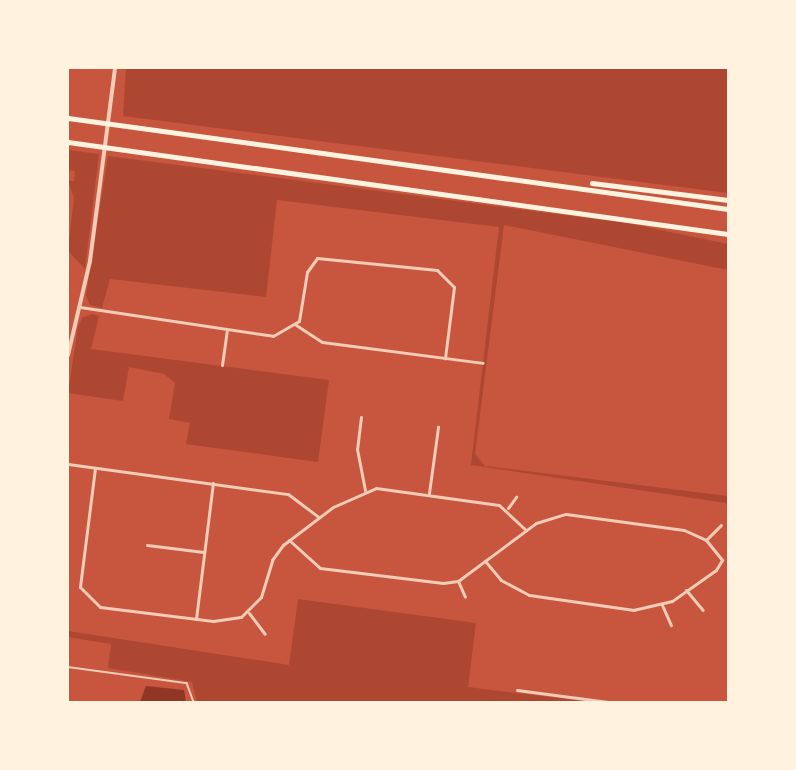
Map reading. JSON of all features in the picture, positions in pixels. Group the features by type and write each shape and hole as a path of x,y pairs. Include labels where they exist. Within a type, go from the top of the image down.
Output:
{"highway":[{"path":"68,118 540,179 729,200"},
{"path":"68,142 729,234"},
{"path":"540,179 729,209"}],"street":[{"path":"68,355 80,307 102,170 115,68"},
{"path":"296,326 307,272 321,256 437,270 449,276 453,291 445,358"},
{"path":"80,307 227,331 273,336 296,326"},
{"path":"296,326 322,342 483,363"},
{"path":"222,365 227,331"},
{"path":"361,417 357,449 365,490"},
{"path":"429,493 438,427"},
{"path":"68,464 288,494 318,517"},
{"path":"95,468 80,577 84,596 100,607 222,622 249,613 261,597 276,552 318,517 365,490 429,493 508,508 526,530"},
{"path":"196,619 213,483"},
{"path":"508,508 516,496"},
{"path":"289,540 320,568 430,583 458,581 526,530 566,514 674,527 706,540 721,557 716,570 662,605 634,610 530,595 501,580 485,561"},
{"path":"706,540 721,525"},
{"path":"147,545 204,552"},
{"path":"458,581 465,597"},
{"path":"686,590 703,610"},
{"path":"662,605 671,624"},
{"path":"249,613 265,634"},
{"path":"517,690 608,702"}],"lane":[{"path":"68,667 187,683 194,702"}],"shaded area":[{"path":"126,68 728,68 728,193 123,116"},
{"path":"68,150 99,154 85,269 68,251 74,198 68,181 74,181 75,171 68,170"},
{"path":"108,156 627,223 728,244 728,270 504,225 475,454 485,466 728,496 728,508 726,503 471,465 499,227 277,200 266,297 110,279 102,308 90,305 86,295"},
{"path":"92,314 99,316 91,349 329,380 318,462 186,444 190,423 169,419 175,383 164,374 129,367 123,401 68,393 78,327 82,318"},
{"path":"298,599 476,623 468,687 590,702 197,702 192,682 108,668 111,644 68,637 68,631 289,665"},
{"path":"146,686 184,690 186,702 140,702"}]}
